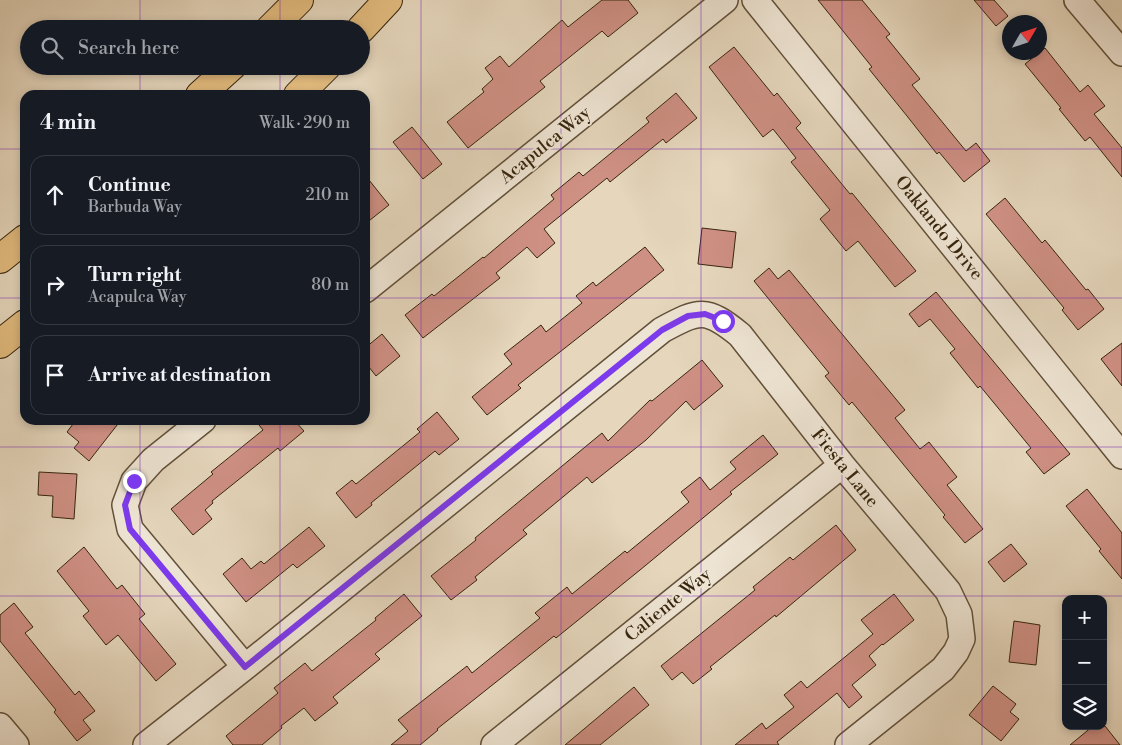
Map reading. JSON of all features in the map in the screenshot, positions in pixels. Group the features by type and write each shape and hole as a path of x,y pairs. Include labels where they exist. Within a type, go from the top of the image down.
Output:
{"main road":[{"path":"279,20 299,0"},
{"path":"369,20 388,0"},
{"path":"206,90 222,75"},
{"path":"303,90 317,75"},
{"path":"0,259 20,243"},
{"path":"0,344 20,328"}],"street":[{"name":"Acapulca Way","path":"370,286 726,0"},
{"name":"Oaklando Drive","path":"756,0 1122,456"},
{"path":"1077,0 1122,53"},
{"name":"Fiesta Lane","path":"245,667 662,330 688,316 705,314 723,321 740,335 842,465 948,591 959,614 962,639 956,652 943,669 848,745"},
{"path":"146,745 245,667 130,529 125,505 134,481 153,460 197,425"},
{"name":"Caliente Way","path":"494,745 842,465"},
{"path":"0,726 16,745"}],"building":[{"path":"602,0 628,0 638,13 608,37 602,31 540,81 545,87 468,148 447,122 484,92 482,89 493,79 485,68 500,56 509,67 562,20 568,27"},
{"path":"818,0 862,0 890,34 886,37 920,79 912,85 966,151 976,143 990,161 964,182 939,152 937,154 869,69 872,67"},
{"path":"974,0 994,0 1007,15 1002,15 1002,21 996,26"},
{"path":"734,47 774,96 777,93 801,123 796,128 916,271 895,287 858,241 846,251 820,219 830,210 791,162 796,158 773,129 763,137 709,67"},
{"path":"1047,51 1080,92 1088,85 1105,106 1094,114 1122,148 1122,177 1090,137 1085,141 1025,64 1030,60 1047,60"},
{"path":"676,93 697,118 666,143 663,139 610,182 607,178 544,229 555,243 537,258 527,247 496,273 500,278 423,338 405,315 432,294 434,296 484,258 554,199 551,195 579,172 583,176 649,122 646,118"},
{"path":"412,127 442,164 423,179 393,142"},
{"path":"370,181 389,205 370,220"},
{"path":"1005,198 1042,243 1045,240 1104,309 1078,330 1062,310 1064,308 986,214"},
{"path":"702,228 736,232 732,268 698,264"},
{"path":"645,247 664,270 518,385 521,388 487,415 472,397 512,364 504,354 541,325 546,332 582,303 576,296 593,282 596,286"},
{"path":"769,268 778,279 789,270 905,410 895,418 920,449 929,442 957,477 947,485 983,529 965,543 943,517 945,515 852,402 849,405 825,376 829,373 754,281"},
{"path":"936,292 1070,454 1044,474 1026,452 1031,448 950,353 955,349 930,319 919,327 909,314"},
{"path":"382,334 400,356 376,376 370,368 370,344"},
{"path":"1122,343 1122,386 1101,359"},
{"path":"702,360 723,386 694,410 686,401 646,440 592,483 587,477 523,530 527,534 475,577 477,580 451,600 431,576 602,433 608,441 650,400 652,401"},
{"path":"437,412 459,439 439,455 435,451 371,503 372,505 356,518 336,493 352,480 356,484 420,432 417,429"},
{"path":"72,425 117,425 89,461 74,448 79,442 67,432"},
{"path":"259,425 299,425 304,431 280,451 278,448 212,501 213,503 205,510 212,519 193,535 171,509 213,474 211,472 263,430"},
{"path":"763,435 778,454 730,492 732,494 556,638 554,636 437,729 420,745 391,745 408,731 398,720 467,666 472,673 540,618 535,613 567,587 572,594 625,551 627,553 689,502 681,492 700,477 710,490 736,469 730,462"},
{"path":"39,472 77,474 74,519 52,517 53,496 38,495"},
{"path":"1087,489 1122,533 1122,579 1099,551 1101,549 1066,506"},
{"path":"836,525 856,550 776,617 775,615 710,667 712,669 693,684 682,672 672,680 661,666 755,590 753,587 790,557 793,560"},
{"path":"309,527 325,546 297,568 293,564 246,602 223,574 242,558 251,569 261,561 264,564"},
{"path":"1011,544 1027,564 1004,582 988,562"},
{"path":"84,547 117,589 122,585 145,614 139,619 176,664 156,681 118,635 106,645 83,616 89,611 57,571"},
{"path":"404,594 422,616 375,654 380,659 333,697 338,703 315,721 304,708 281,726 282,728 262,745 233,745 226,736 278,693 274,688 305,663 312,671 376,620 375,618"},
{"path":"894,594 914,620 869,656 876,665 852,685 862,697 849,708 837,693 777,742 779,745 735,745 762,723 766,729 794,707 784,695 801,681 807,688 873,634 861,620"},
{"path":"14,603 33,627 25,633 75,695 79,691 95,711 83,720 91,730 77,741 54,712 56,710 0,641 0,615"},
{"path":"1014,621 1040,625 1036,665 1009,662"},
{"path":"993,686 1016,704 1010,712 1019,719 1001,741 969,715"},
{"path":"634,687 649,705 600,745 565,745"},
{"path":"1107,729 1120,745 1070,745 1088,730"}],"route":[{"path":"134,481 125,505 130,529 245,667 662,330 688,316 705,314 723,321"}]}
